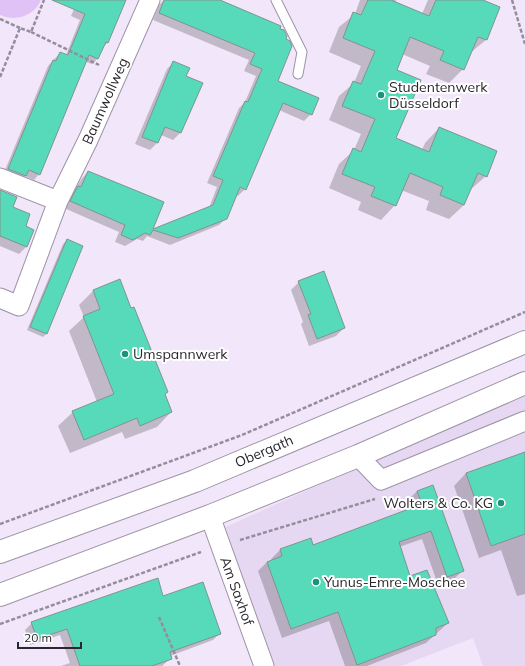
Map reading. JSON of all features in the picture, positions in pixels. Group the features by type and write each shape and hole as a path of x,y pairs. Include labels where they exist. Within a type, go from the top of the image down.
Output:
{"main road":[{"name":"Obergath","path":"0,552 195,481 525,342"},
{"path":"0,594 210,516 358,456 525,383"}],"street":[{"name":"Baumwollweg","path":"0,298 19,306 58,201 150,0"},
{"path":"0,178 58,201"},
{"path":"358,456 380,480 525,421"},
{"name":"Am Saxhof","path":"210,516 264,666"}],"lane":[{"path":"276,0 302,52 298,74"}],"path":[{"path":"31,32 44,0"},
{"path":"512,0 525,44"},
{"path":"0,19 31,32 117,74"},
{"path":"0,78 20,28"},
{"path":"0,524 242,435 525,312"},
{"path":"0,624 221,545 378,498"},
{"path":"159,617 180,666"}],"shaded area":[{"path":"0,0 41,0 38,6 29,14 18,18 12,18 0,15"},
{"path":"525,392 525,666 483,666 473,638 401,666 256,666 210,534"}],"building":[{"path":"52,0 126,0 108,43 106,42 98,59 89,55 40,175 29,170 26,176 8,169 53,60 56,61 60,52 68,55 85,14"},
{"path":"164,0 220,0 281,26 280,29 284,30 287,36 286,39 290,41 292,46 278,81 319,98 312,115 283,103 246,190 240,187 227,219 178,238 153,230 150,235 145,233 133,240 121,235 125,225 70,201 78,186 81,187 88,171 164,202 153,229 213,205 223,180 213,176 245,101 248,102 262,69 250,64 255,53 159,13"},
{"name":"Studentenwerk Düsseldorf","path":"368,0 391,0 429,16 436,0 483,0 500,7 487,40 478,37 464,70 440,60 444,51 410,37 397,70 421,80 396,138 429,152 439,127 497,151 487,177 478,173 464,205 440,195 443,187 410,173 396,206 371,196 375,187 342,174 353,148 361,152 375,119 342,106 353,81 361,84 375,51 343,38 353,12 361,15"},
{"path":"173,61 190,68 186,76 203,83 181,133 165,127 158,143 142,137"},
{"path":"0,190 17,197 13,207 30,214 26,226 34,230 27,247 0,236"},
{"path":"67,239 83,246 47,334 30,327"},
{"path":"324,271 345,328 317,339 308,315 311,314 298,281"},
{"name":"Umspannwerk","path":"120,279 131,308 134,307 168,392 165,394 172,412 140,426 137,418 84,440 72,411 114,394 83,316 100,309 93,290"},
{"name":"Wolters & Co. KG","path":"525,452 525,534 491,546 466,473"},
{"path":"433,485 464,571 447,577 431,531 399,542 410,576 427,570 449,623 436,628 436,635 357,665 338,612 291,629 267,562 282,556 280,549 311,538 313,545 422,504 417,491"},
{"path":"158,578 163,596 203,582 221,634 170,652 172,659 152,666 80,666 67,629 37,639 31,622"}],"place":[{"name":"Studentenwerk Düsseldorf","path":"381,95"},
{"name":"Umspannwerk","path":"125,354"},
{"name":"Wolters & Co. KG","path":"501,503"},
{"name":"Yunus-Emre-Moschee","path":"316,582"}]}
